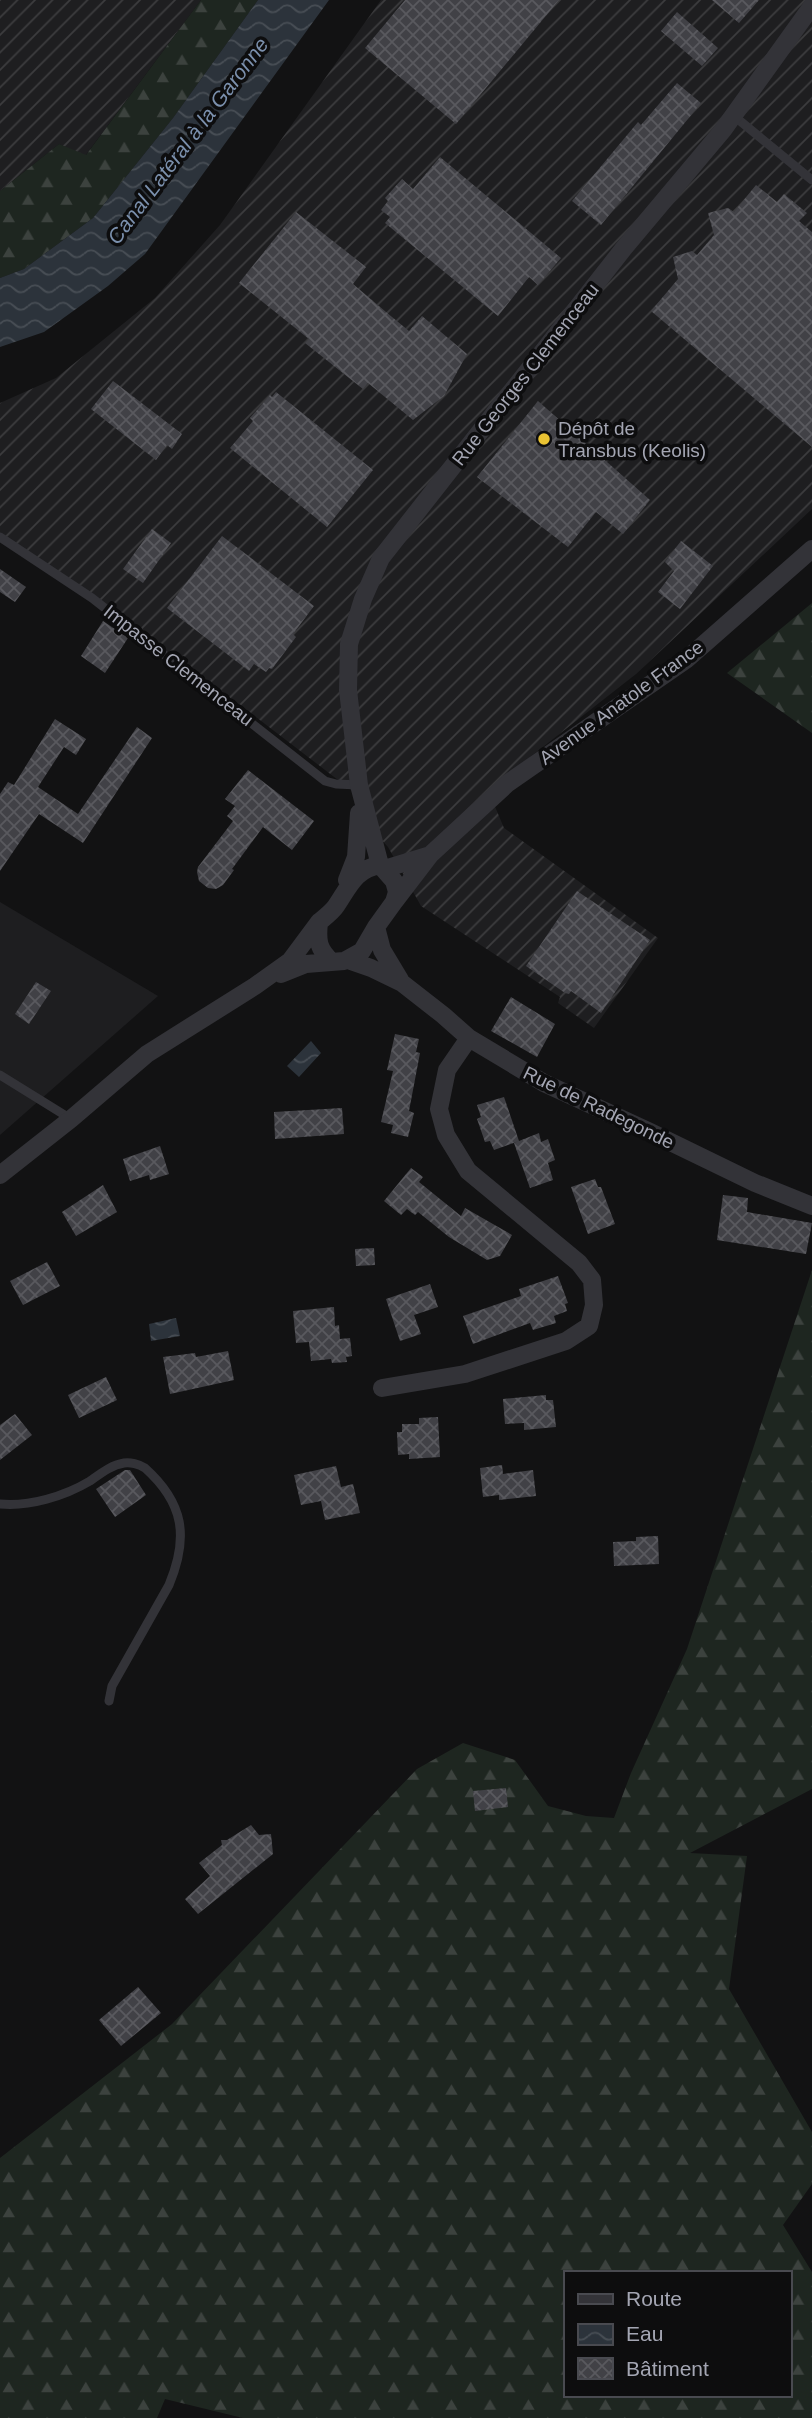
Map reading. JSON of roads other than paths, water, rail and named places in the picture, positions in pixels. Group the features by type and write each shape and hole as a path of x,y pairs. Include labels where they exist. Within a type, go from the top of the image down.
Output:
{"street":[{"name":"Rue Georges Clemenceau","path":"394,902 398,887 382,867 359,785 353,752 348,690 349,644 363,599 382,558 624,248 734,116 812,6"},
{"name":"Avenue Anatole France","path":"340,961 362,951 376,927 430,855 508,783 687,659 812,549"},
{"name":"Rue Georges Clemenceau","path":"341,896 356,857 359,785"},
{"name":"Avenue Anatole France","path":"319,922 336,906 360,871 370,866 382,867 430,855"},
{"path":"319,922 319,948 340,961"},
{"path":"0,1175 147,1054 290,961 319,922"},
{"name":"Rue de Radegonde","path":"376,927 382,950 402,983"},
{"path":"255,986 296,967 340,961"},
{"name":"Rue de Radegonde","path":"340,961 371,968 402,983 469,1038 544,1083 755,1183 812,1206"},
{"path":"382,1388 465,1374 566,1342 589,1326 594,1305 592,1280 579,1263 468,1171 446,1135 439,1109 447,1070 469,1038"}],"lane":[{"path":"734,116 812,180"},
{"name":"Impasse Clemenceau","path":"0,537 92,598 325,781 359,785"},
{"path":"1,1077 71,1119"},
{"path":"0,1504 30,1503 61,1494 124,1463 145,1468 172,1499 177,1510 181,1536 176,1569 112,1686 109,1701"}],"water":[{"name":"Canal Latéral à la Garonne","path":"258,0 329,0 145,254 108,286 44,332 0,347 0,278 24,269 93,218 173,118"},
{"path":"311,1041 321,1053 299,1077 287,1066"},
{"path":"176,1318 180,1336 151,1341 149,1324"}],"place":[{"name":"Dépôt de Transbus (Keolis)","path":"544,439"}]}
